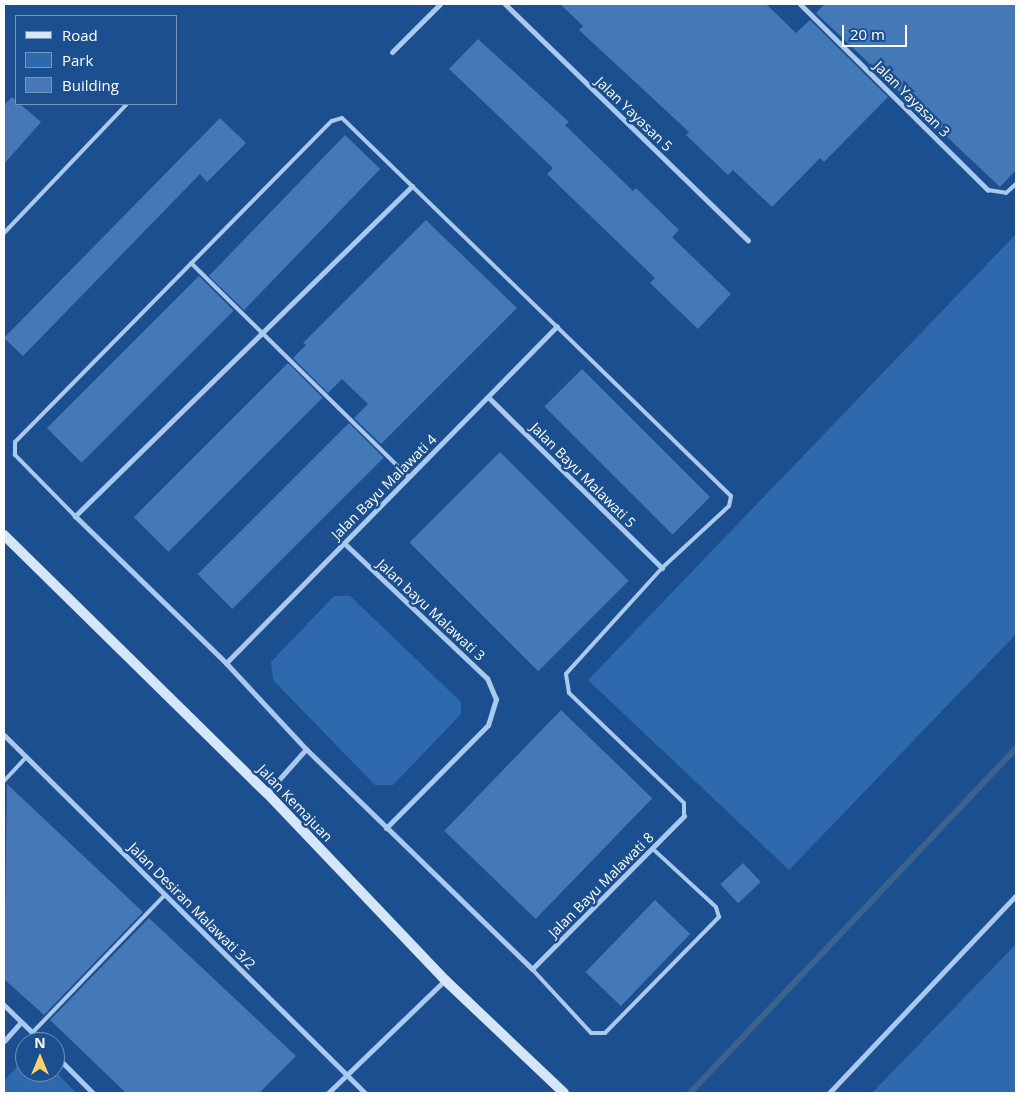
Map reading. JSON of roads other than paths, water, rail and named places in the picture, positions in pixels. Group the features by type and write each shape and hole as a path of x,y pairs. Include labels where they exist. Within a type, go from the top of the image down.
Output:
{"street":[{"path":"392,52 440,4"},
{"name":"Jalan Yayasan 5","path":"505,4 748,240"},
{"name":"Jalan Yayasan 3","path":"800,4 988,190"},
{"path":"412,186 75,516 226,663 306,750 532,968"},
{"name":"Jalan Bayu Malawati 4","path":"226,663 558,326"},
{"name":"Jalan Bayu Malawati 5","path":"488,397 662,568"},
{"name":"Jalan Kemajuan","path":"4,534 267,793 445,980 564,1093"},
{"name":"Jalan bayu Malawati 3","path":"344,543 487,678 496,699 488,726 386,828"},
{"name":"Jalan Desiran Malawati 3/2","path":"4,735 365,1093"},
{"path":"267,793 306,750"},
{"name":"Jalan Bayu Malawati 8","path":"532,968 654,850 684,816"},
{"path":"829,1093 1016,895"},
{"path":"328,1093 445,980"},
{"path":"4,1004 31,1032"},
{"path":"4,1041 21,1022"},
{"path":"65,1065 93,1093"}],"lane":[{"path":"4,233 125,105"},
{"path":"75,516 15,455 12,446 191,263 337,118 346,121 732,496 729,506 662,568 568,668 565,681 569,693 684,802 684,816"},
{"path":"988,190 1006,193 1016,184"},
{"path":"191,263 409,477"},
{"path":"4,781 26,757"},
{"path":"532,968 591,1033 605,1033 718,917 716,907 654,850"},
{"path":"33,1032 165,895"}],"waterway":[{"path":"690,1093 1016,748"}]}
